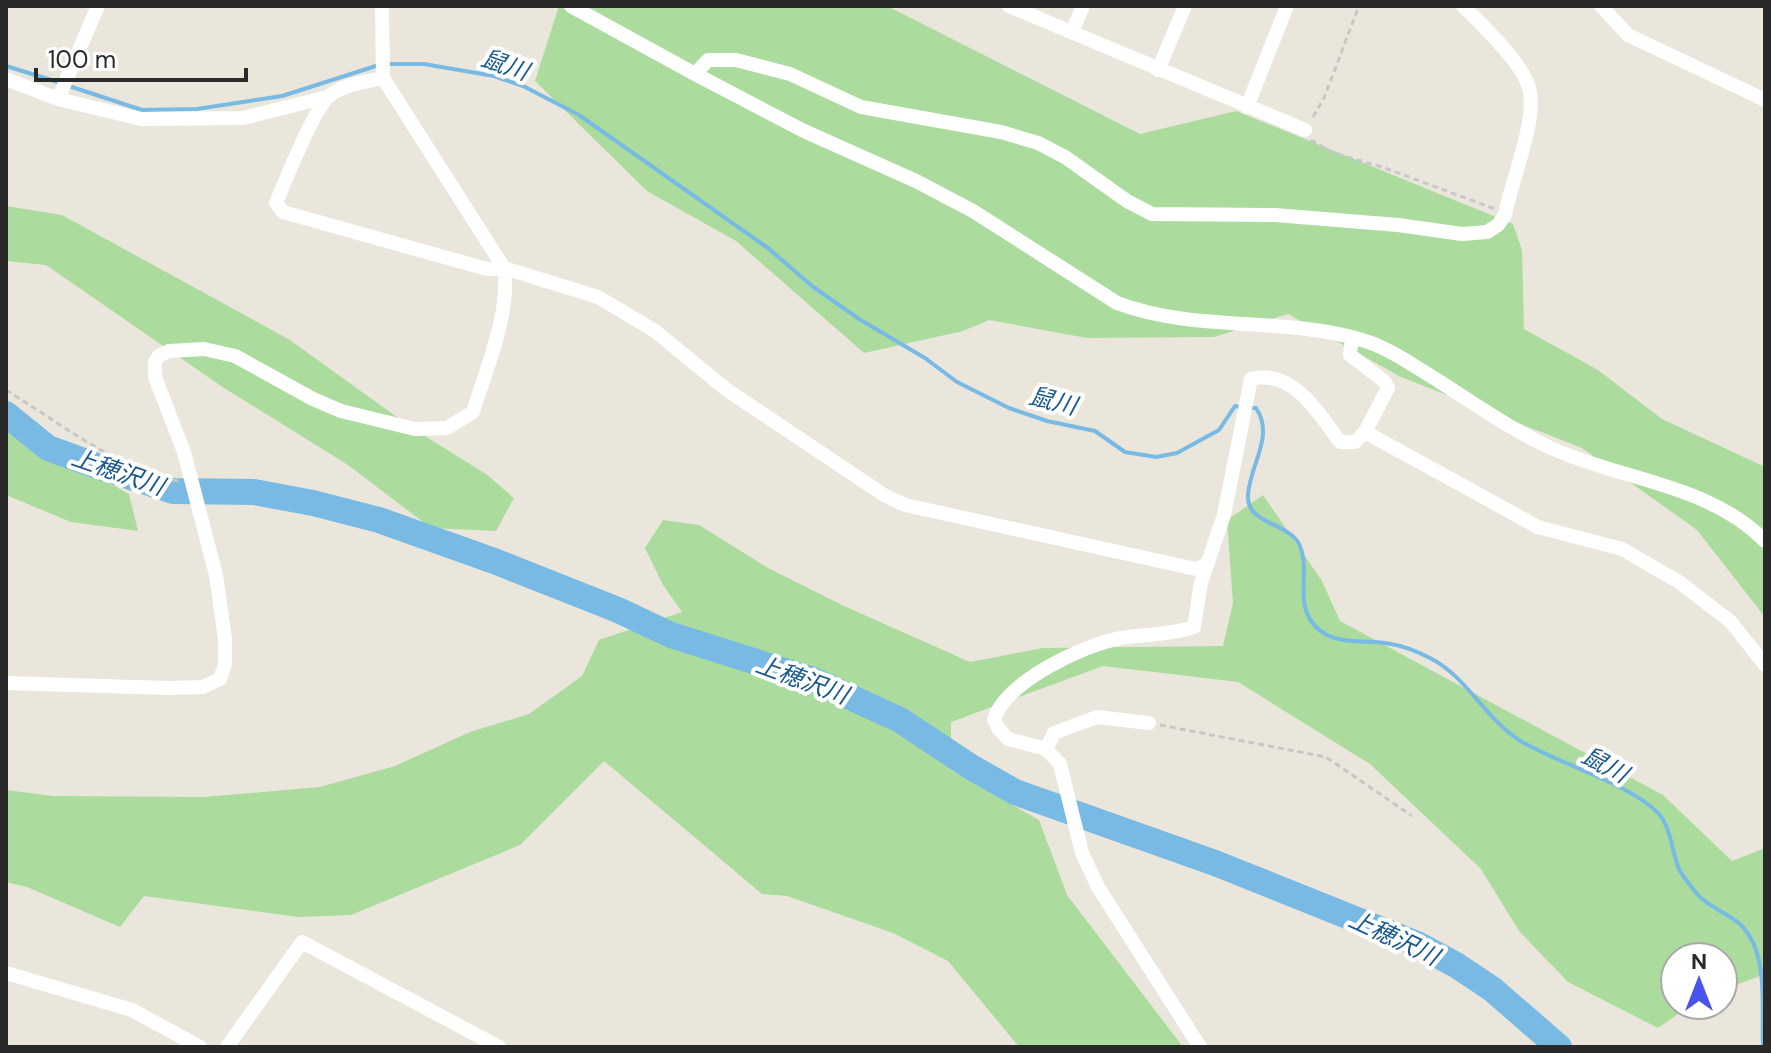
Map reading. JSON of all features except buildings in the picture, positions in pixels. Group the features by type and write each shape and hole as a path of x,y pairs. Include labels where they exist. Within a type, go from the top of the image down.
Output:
{"street":[{"path":"60,96 98,6"},
{"path":"6,683 169,688 203,687 220,679 225,664 216,575 184,452 155,377 155,362 159,356 169,351 204,349 235,356 341,411 415,429 447,428 473,412 502,314 507,285 504,268 383,76 382,6"},
{"path":"571,6 804,131 916,181 973,211 1117,303 1195,323 1314,330 1352,337 1389,350 1512,428 1551,448 1716,506 1748,524 1765,541"},
{"path":"1009,6 1305,130"},
{"path":"1072,32 1083,6"},
{"path":"1158,70 1185,6"},
{"path":"1247,107 1287,6"},
{"path":"695,74 708,60 736,60 790,74 861,107 1026,139 1065,157 1127,201 1152,214 1275,215 1398,225 1462,234 1487,232 1498,225 1505,215 1531,111 1529,86 1506,51 1463,6"},
{"path":"1601,6 1628,35 1765,100"},
{"path":"6,79 141,119 243,118 327,97 345,86 383,76"},
{"path":"327,97 292,163 276,203 283,212 487,269 504,268 598,297 655,331 727,390 884,495 905,505 1196,569 1207,564"},
{"path":"1200,1047 1098,887 1082,853 1060,764 1046,749 1008,739 994,719 1010,693 1056,663 1090,646 1120,638 1175,633 1194,627 1207,564 1224,515 1251,379 1261,376 1286,383 1306,397 1340,442 1355,442 1365,432 1388,388 1384,381 1350,355 1352,337"},
{"path":"1365,432 1538,527 1622,549 1679,582 1730,621 1765,665"},
{"path":"1046,749 1054,733 1097,717 1149,723"},
{"path":"227,1047 302,942 499,1047"},
{"path":"6,973 132,1010 200,1047"}],"path":[{"path":"1359,6 1324,98 1305,130 1308,139 1331,152 1385,168 1505,215"},
{"path":"6,390 97,447 143,471 177,481 191,480"},
{"path":"1149,723 1326,757 1412,816"}],"green space":[{"path":"559,6 887,6 1140,134 1236,111 1513,224 1522,250 1524,329 1598,370 1662,419 1765,467 1765,617 1697,530 1582,448 1401,377 1288,314 1214,337 1087,338 989,320 963,331 864,353 736,241 647,191 535,81"},
{"path":"6,206 62,215 290,340 412,428 486,474 514,498 496,531 431,528 348,465 221,386 46,265 6,261"},
{"path":"6,424 129,494 138,531 71,522 6,495"},
{"path":"1263,495 1322,581 1340,621 1663,795 1732,861 1765,848 1765,974 1739,984 1739,941 1659,941 1659,1021 1668,1021 1658,1028 1568,982 1519,931 1481,869 1370,764 1238,682 1103,666 951,722 951,770 1039,820 1067,895 1183,1047 1019,1047 948,961 893,933 787,896 762,894 604,761 520,845 351,915 298,917 144,896 120,927 27,887 6,882 6,790 53,796 204,797 320,787 395,766 470,732 529,714 582,676 599,640 682,612 663,585 645,548 663,520 699,525 768,568 970,662 1043,648 1223,646 1233,603 1227,520"}],"waterway":[{"name":"鼠川","path":"387,64 424,64 494,76 523,86 579,115 768,248 812,286 859,319 925,358 957,382 1009,408 1047,421 1095,431 1125,452 1156,457 1177,453 1219,430 1235,406 1240,407"},
{"name":"鼠川","path":"69,86 142,110 197,109 282,96 379,65"},
{"name":"鼠川","path":"6,66 61,83"},
{"name":"鼠川","path":"1249,408 1256,408 1263,429 1250,484 1249,505 1261,518 1295,538 1300,546 1305,608 1316,627 1342,640 1396,645 1430,658 1454,675 1519,740 1612,783 1646,802 1658,813 1666,826 1676,862 1685,878 1702,899 1736,921 1750,937 1762,983 1763,1047"},
{"name":"上穂沢川","path":"6,414 48,448 100,467 173,491 254,492 379,520 494,561 618,610 671,635 813,680 900,720 1015,792 1215,863 1417,944 1492,989 1559,1047"}]}
